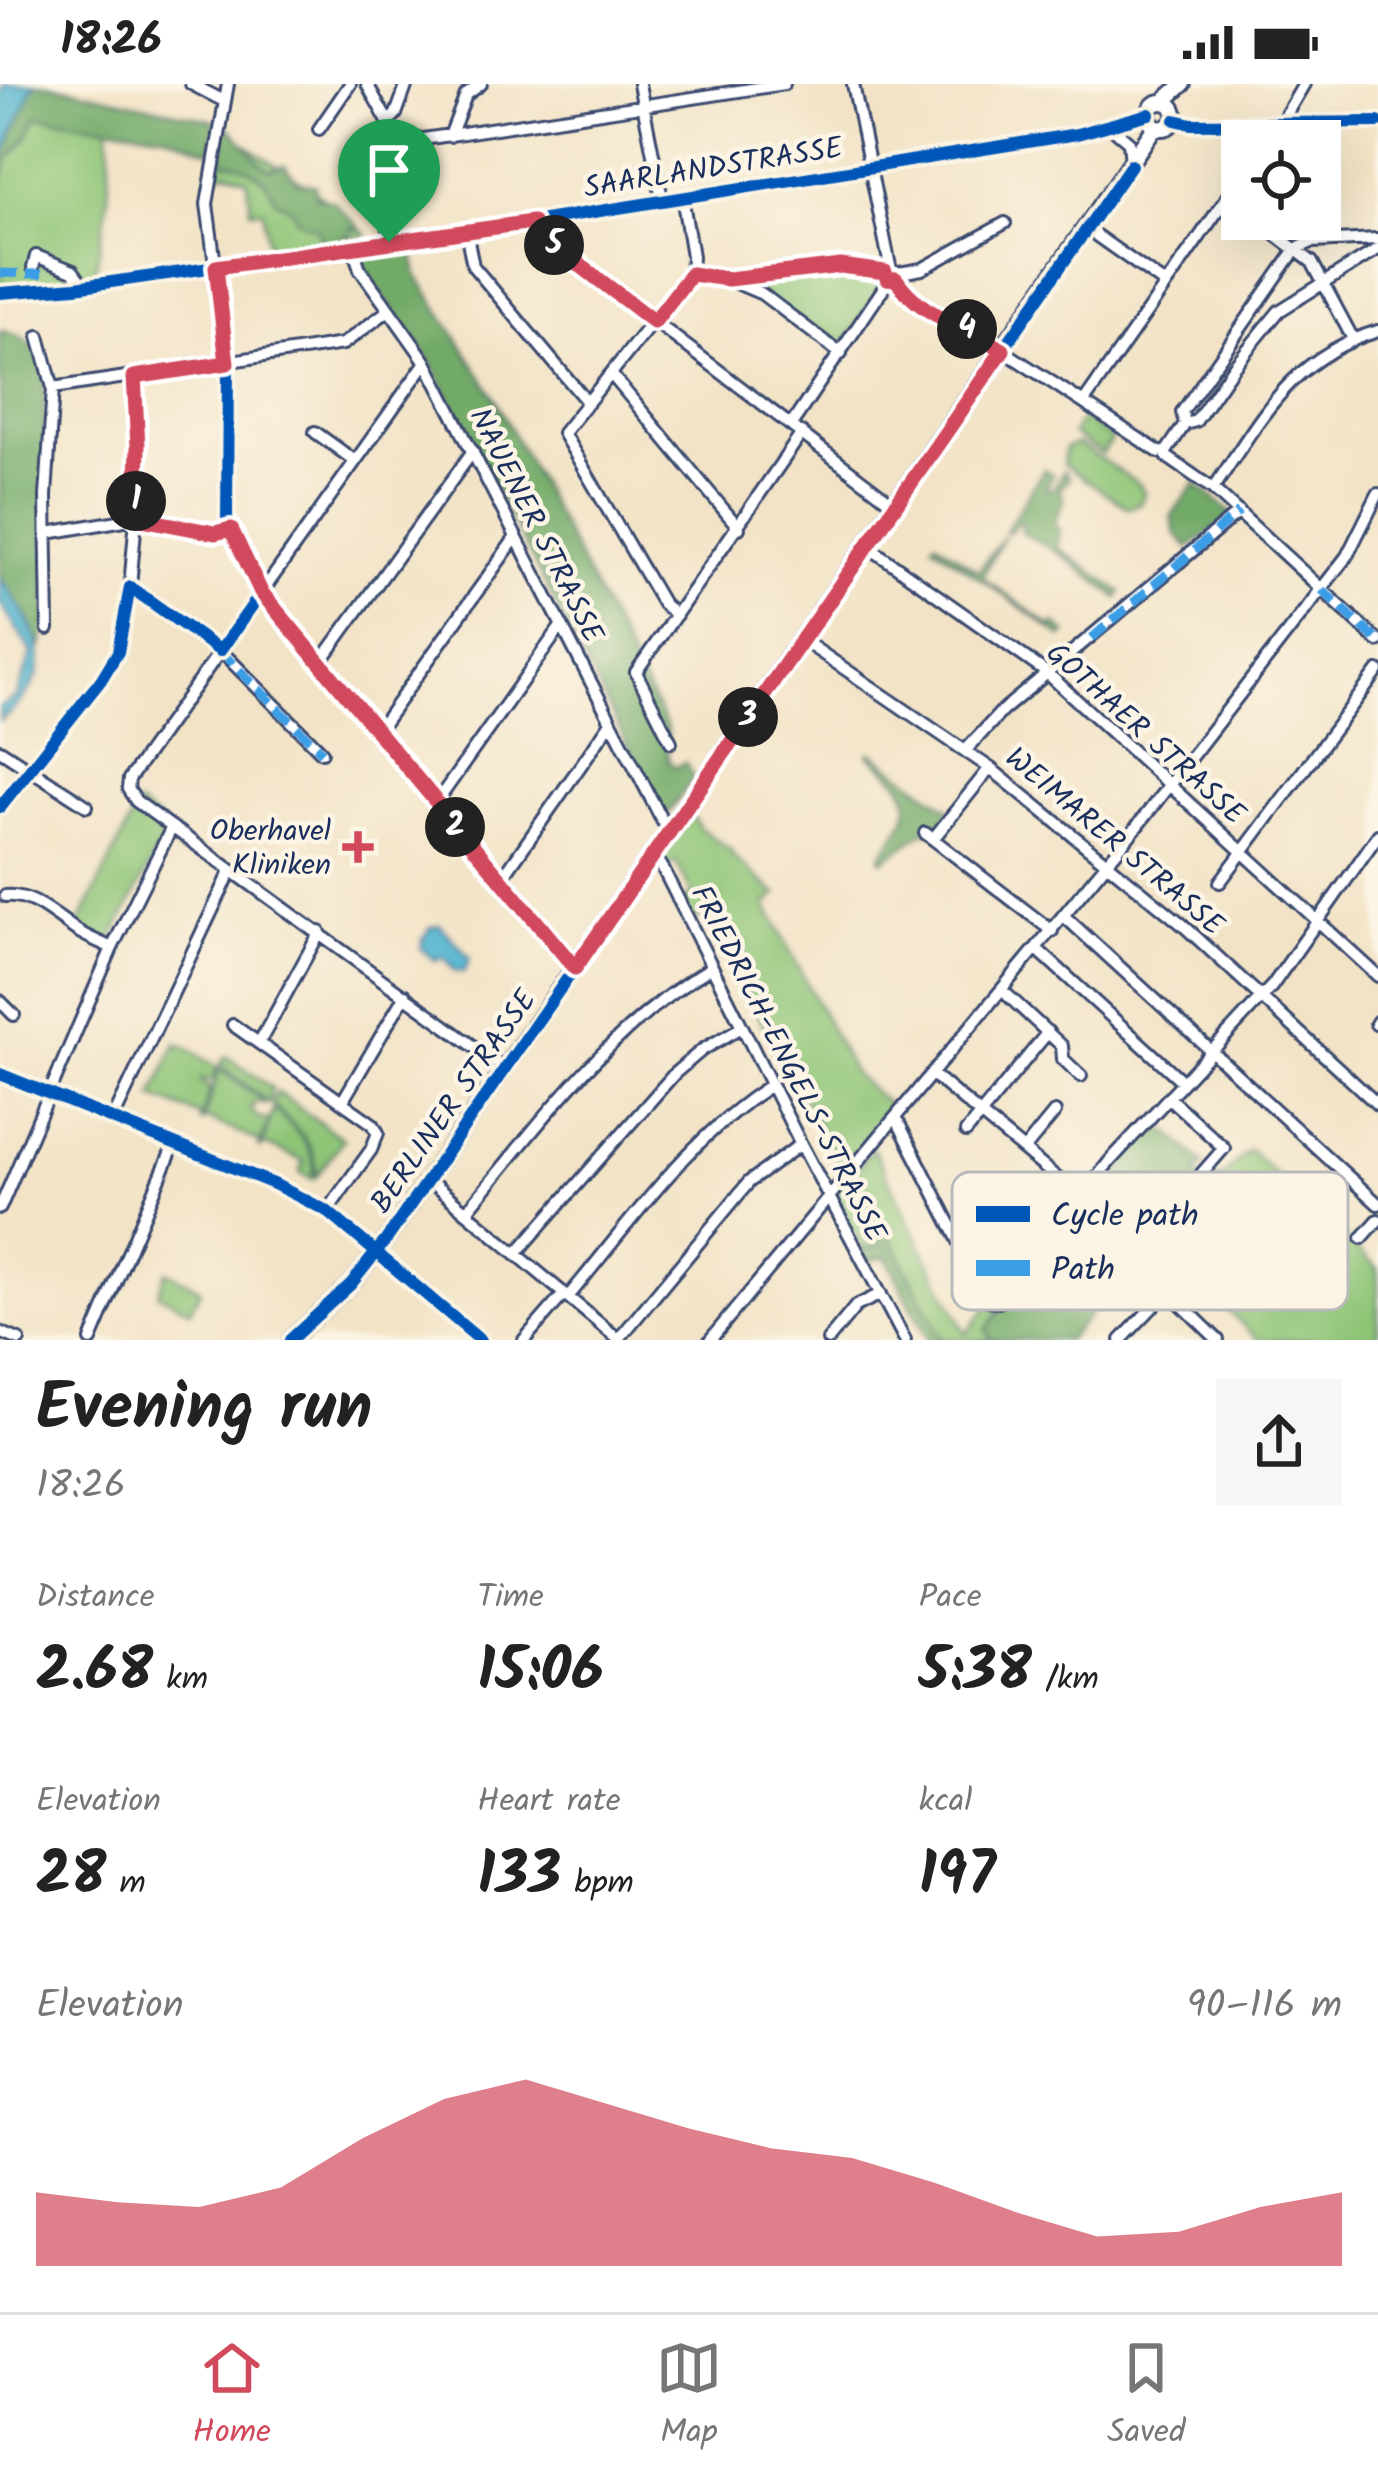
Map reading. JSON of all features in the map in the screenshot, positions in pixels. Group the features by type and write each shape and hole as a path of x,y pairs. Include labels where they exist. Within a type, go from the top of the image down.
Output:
{"main road":[{"path":"1152,120 1167,128 1170,110 1184,84"},
{"name":"BERLINER STRASSE","path":"290,1340 335,1301 377,1252 1131,165 1152,120 1152,107 1170,110"}],"street":[{"path":"191,84 224,101"},
{"path":"228,84 207,204 227,363 226,506 231,529 261,592 575,968"},
{"path":"319,130 350,84"},
{"path":"367,84 388,122 389,242"},
{"path":"388,122 397,114 407,84"},
{"path":"450,136 466,95 481,84"},
{"path":"639,84 662,199"},
{"path":"391,144 784,84"},
{"path":"854,84 892,274 912,298 955,327 970,329 1213,488 1378,641"},
{"path":"1283,120 1304,84"},
{"path":"1170,110 1192,124 1221,127"},
{"name":"SAARLANDSTRASSE","path":"1077,134 1116,131 1152,120"},
{"name":"SAARLANDSTRASSE","path":"0,293 84,286 532,222 1152,120"},
{"path":"1341,122 1378,122"},
{"path":"1116,131 1132,148 1131,165"},
{"path":"676,615 663,604 563,434 691,274 682,196"},
{"path":"1084,402 1221,206"},
{"path":"532,222 537,232 895,505"},
{"path":"691,274 728,279 841,266 892,274 922,269 1006,223"},
{"path":"1087,229 1165,284"},
{"path":"466,230 473,266 588,403"},
{"path":"1305,240 1378,239"},
{"path":"1285,240 1312,262 1353,339"},
{"path":"1185,424 1182,412 1297,249 1312,242"},
{"name":"NAUENER STRASSE","path":"353,248 360,269 426,362 663,822 671,828"},
{"path":"1164,454 1185,424 1196,422 1268,322 1378,249"},
{"path":"33,268 36,256 73,271 84,286"},
{"path":"671,742 636,672 739,528 892,274"},
{"path":"728,279 762,294 841,354"},
{"path":"53,388 344,344 389,310"},
{"path":"1213,488 1288,381 1310,362 1378,331"},
{"path":"39,336 53,388 46,496 48,629"},
{"path":"426,362 128,779 128,789 136,801 505,1069"},
{"path":"611,374 739,528"},
{"path":"0,807 118,652 136,518 134,377"},
{"path":"315,432 355,461"},
{"path":"320,664 472,451"},
{"path":"710,1340 1107,864 1347,556 1378,494"},
{"path":"967,749 1002,711 1239,512"},
{"path":"48,533 136,518 215,533 231,529"},
{"path":"377,732 516,537"},
{"name":"GOTHAER STRASSE","path":"866,545 1047,673 1378,976"},
{"path":"130,587 220,651 322,752"},
{"path":"436,803 562,625"},
{"name":"WEIMARER STRASSE","path":"801,639 967,749 1183,925 1378,1105"},
{"path":"1220,882 1378,671"},
{"path":"500,881 611,722"},
{"path":"0,750 87,806"},
{"path":"990,768 929,836 1052,931"},
{"path":"0,1208 112,947 172,827"},
{"path":"1104,1172 1262,998 1378,835"},
{"name":"FRIEDRICH-ENGELS-STRASSE","path":"651,857 661,866 905,1340"},
{"path":"113,1119 231,871"},
{"path":"5,896 14,894 59,915 75,930 112,947"},
{"path":"1064,916 1343,1172"},
{"path":"259,1043 320,932"},
{"path":"1038,950 1183,1082"},
{"path":"466,1212 605,1048 672,990 712,967"},
{"path":"1003,991 1062,1046 1066,1063 1082,1076"},
{"path":"342,1102 405,995"},
{"path":"0,1001 14,1016"},
{"path":"233,1025 373,1124 377,1133 371,1150 327,1211"},
{"path":"517,1254 675,1073 702,1050 742,1027"},
{"path":"966,1132 1048,1032"},
{"path":"0,1074 274,1184 327,1211 481,1340"},
{"path":"932,1074 1051,1172"},
{"path":"524,1340 703,1137 771,1085"},
{"path":"1168,1098 1224,1148 1203,1172"},
{"path":"1024,1150 1055,1112"},
{"path":"896,1118 952,1224"},
{"path":"428,1179 618,1340 755,1176 801,1144"},
{"path":"91,1340 174,1145"},
{"path":"1348,1177 1378,1204"},
{"path":"1362,1238 1378,1220"},
{"path":"828,1340 856,1306 880,1294"},
{"path":"1125,1339 1151,1310"},
{"path":"1186,1310 1218,1340"},
{"path":"0,1332 20,1340"}],"green space":[{"path":"34,84 215,121 211,152 163,134 37,116 26,139 8,159 0,189 0,163"},
{"path":"36,115 108,125 109,182 94,277 0,286 0,189 8,159 26,139"},
{"path":"230,128 270,170 284,165 298,182 315,185 316,197 333,201 357,230 350,228 334,244 323,242 317,229 298,220 255,173 223,162 221,133"},
{"path":"225,131 312,189 367,235 269,250 263,210 251,210 247,179 228,172 216,174"},
{"path":"414,250 416,273 492,393 667,728 668,761 676,767 685,762 694,778 668,813 662,812 429,359 364,270 361,257"},
{"path":"843,268 887,281 840,348 740,281 768,282"},
{"path":"0,330 30,343 44,373 47,622 41,647 0,578"},
{"path":"1082,418 1112,439 1102,454 1072,434"},
{"path":"1078,444 1140,485 1141,503 1128,508 1063,464 1065,448"},
{"path":"1044,469 1053,475 1045,489 1053,489 1063,471 1069,478 1060,489 1064,500 1055,521 1060,532 1057,547 1121,592 1118,598 1063,556 1021,532 1020,522 1005,531"},
{"path":"1195,483 1233,514 1189,548 1175,533 1172,515"},
{"path":"1004,536 982,577 1052,627 1055,623 1067,633 1062,637 932,544 935,540 978,571"},
{"path":"871,752 952,811 932,832 925,831 882,861 908,802 898,781"},
{"path":"138,805 169,828 110,943 77,928"},
{"path":"691,814 700,828 777,894 766,905 854,1074 892,1108 887,1121 841,1169 705,916 691,920 681,901 692,894 676,862 664,868 660,861"},
{"path":"176,1043 217,1067 213,1080 201,1080 210,1089 201,1120 199,1115 153,1097"},
{"path":"226,1056 272,1088 269,1103 220,1065"},
{"path":"219,1069 267,1104 250,1107 257,1117 269,1121 259,1146 258,1141 203,1121"},
{"path":"277,1092 343,1139 317,1176 309,1145 272,1105"},
{"path":"273,1109 309,1149 313,1179 300,1172 304,1161 262,1147"},
{"path":"1155,1119 1204,1164 1197,1172 1109,1172"},
{"path":"873,1149 966,1334 984,1310 1000,1310 986,1330 992,1340 942,1340 869,1195 883,1246 866,1255 833,1196"},
{"path":"1249,1150 1273,1172 1226,1172"},
{"path":"859,1184 869,1195 942,1340 928,1340 886,1256 869,1261 861,1250 883,1245 851,1194"},
{"path":"1348,1241 1378,1269 1378,1340 1259,1340 1227,1310 1348,1310"},
{"path":"166,1271 201,1289 190,1310 158,1294"},
{"path":"1001,1310 1094,1310 1067,1340 992,1340 986,1330"}],"water":[{"path":"4,84 34,84 0,163 0,100"},
{"path":"0,578 35,635 39,668 20,703 0,721 0,707 17,696 32,653 0,603"},
{"path":"440,925 470,958 464,972 455,971 444,957 435,960 421,949 431,927"}],"marked path":[{"path":"0,273 42,274"},
{"path":"1092,638 1239,512"},
{"path":"1322,590 1378,641"},
{"path":"220,651 322,752"}],"cycle path":[{"path":"0,293 76,287 532,222 1077,134 1149,114"},
{"path":"1175,120 1192,124 1378,122"},
{"path":"290,1340 351,1284 386,1240 1131,165"},
{"path":"0,807 118,652 130,587 220,651 261,593 227,518 228,363 216,267"},
{"path":"0,1074 274,1184 327,1211 480,1340"}],"place":[{"name":"Oberhavel Kliniken","path":"358,847"}],"route":[{"path":"532,222 537,232 654,322 691,274 758,278 841,266 885,272 912,298 955,327 970,329 1003,350 575,968 261,592 231,529 215,533 136,518 134,377 227,363 216,267 389,242 532,222"}]}
